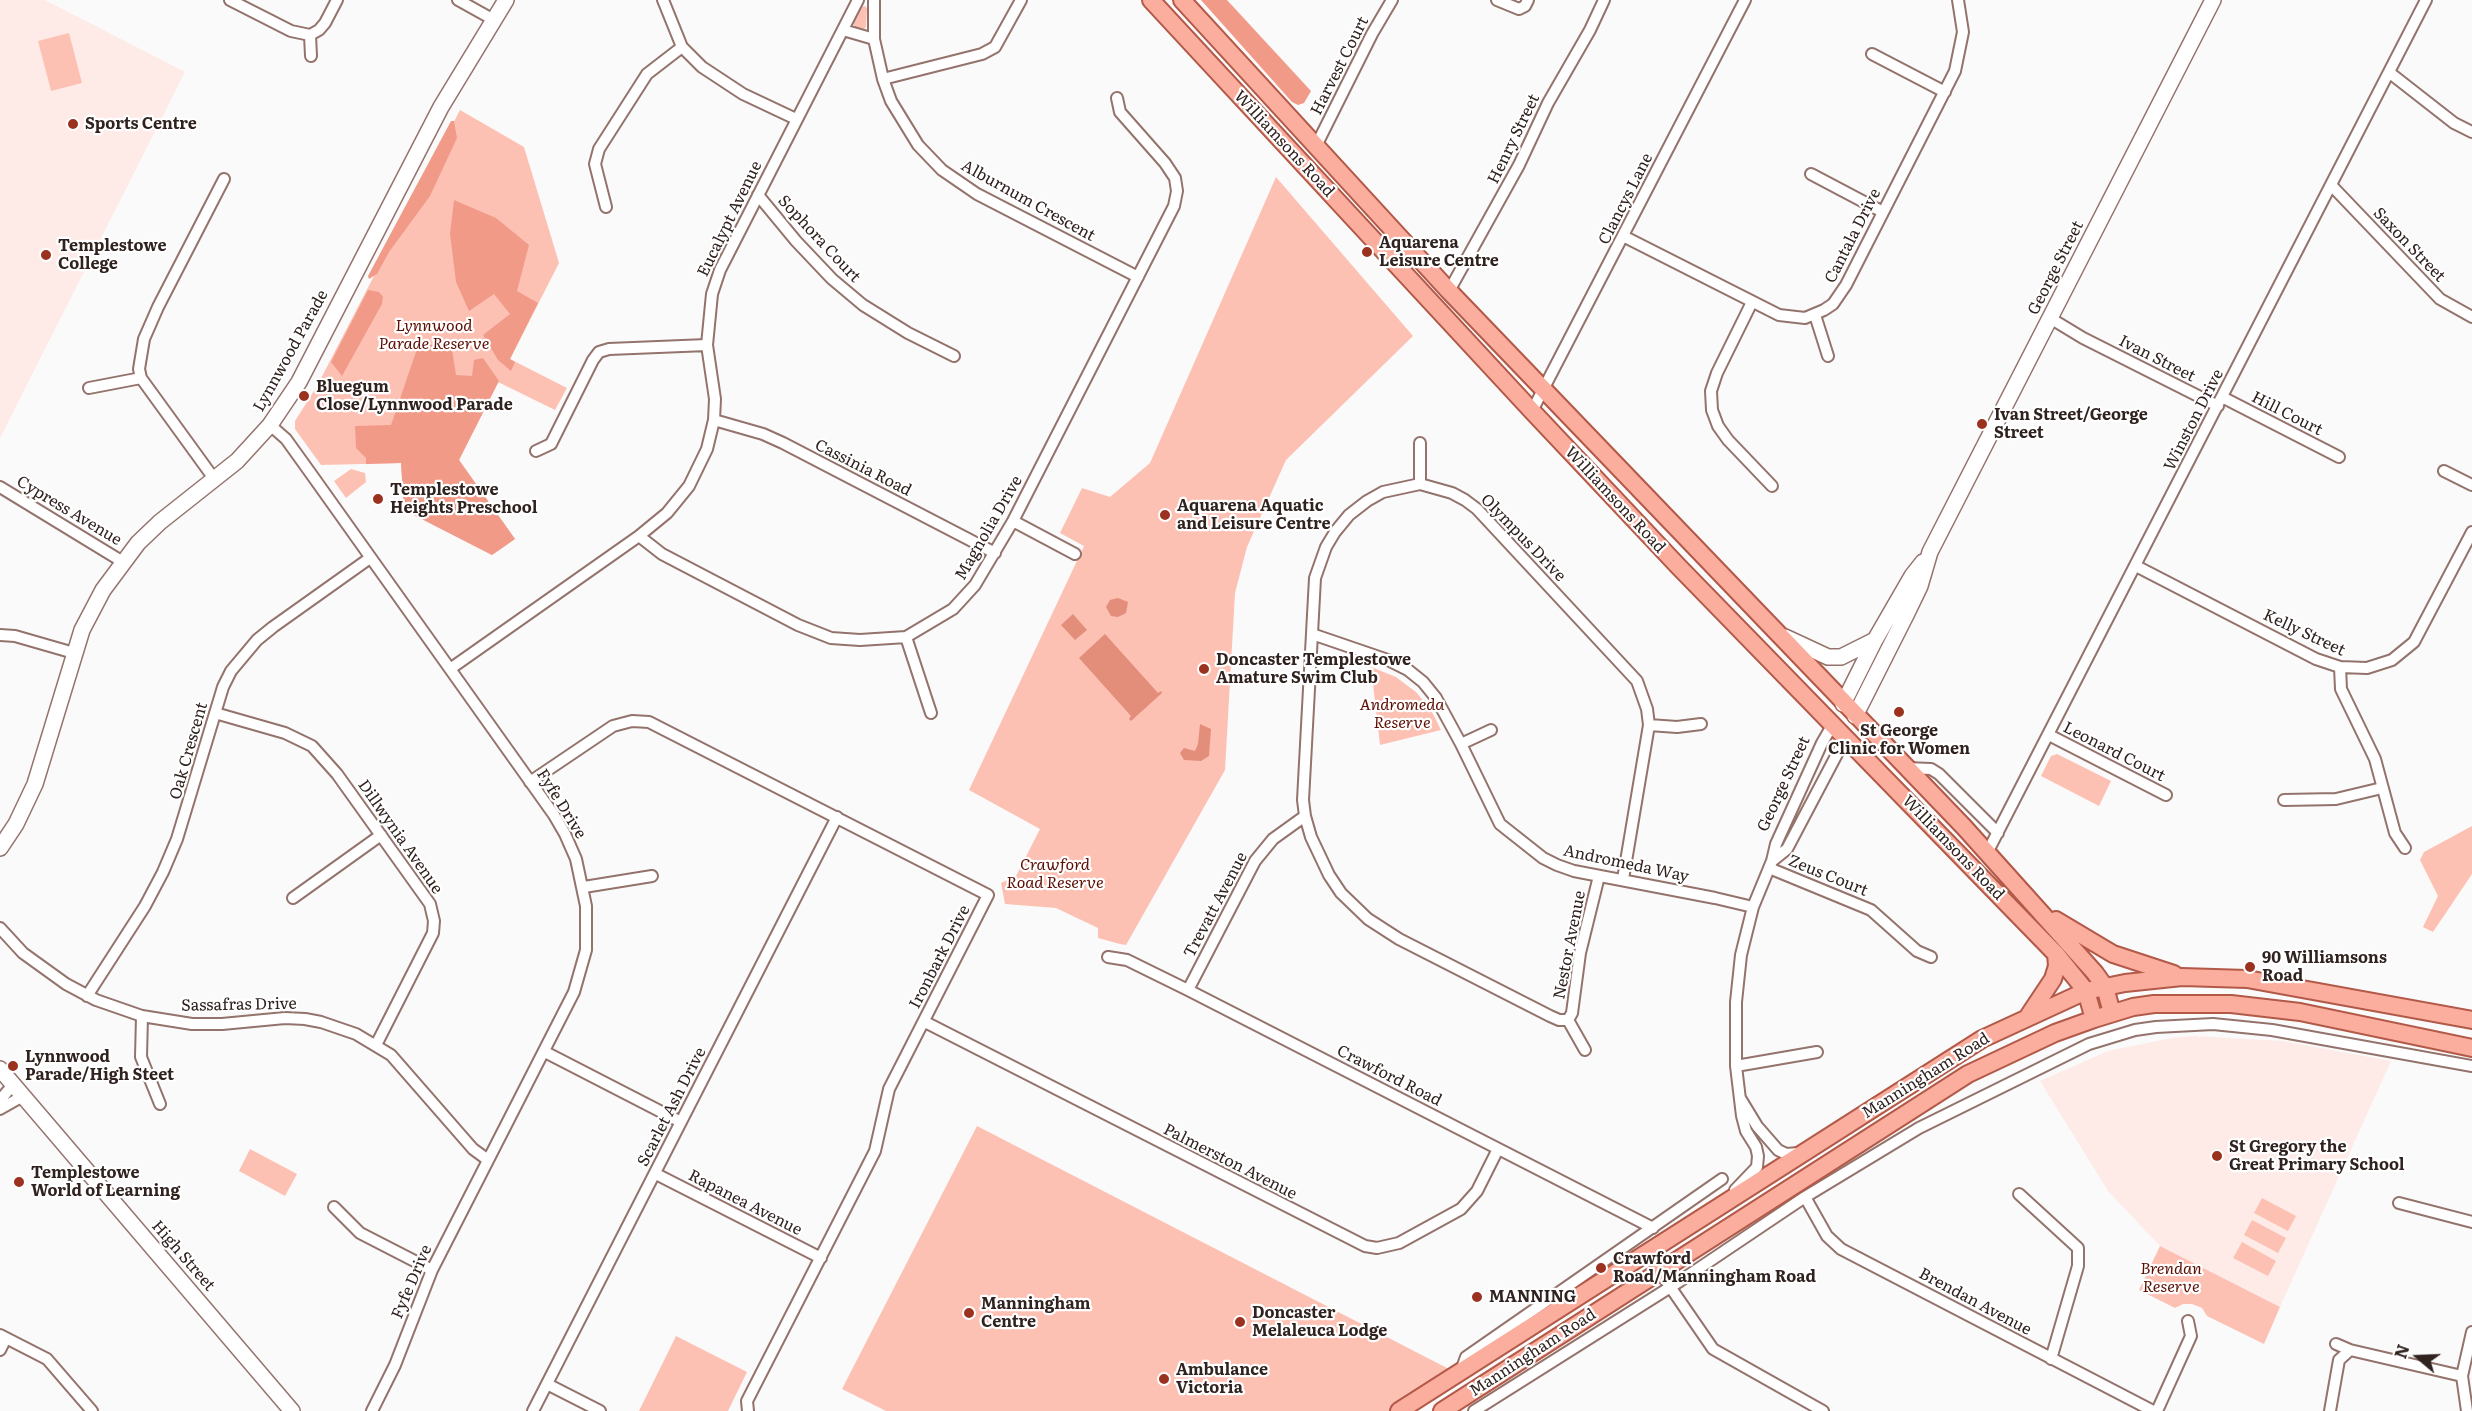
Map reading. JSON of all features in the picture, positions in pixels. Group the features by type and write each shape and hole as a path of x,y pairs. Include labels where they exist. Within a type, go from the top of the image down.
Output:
{"main road":[{"name":"Lynnwood Parade","path":"0,848 16,824 35,784 74,653 92,610 123,562 160,522 215,480 245,453 270,425 298,382 441,108 506,0"},
{"name":"Williamsons Road","path":"1151,0 1678,566 2056,954 2086,991"},
{"name":"Williamsons Road","path":"1182,0 1449,291 1987,853 2038,908 2105,987"},
{"name":"George Street","path":"1843,704 1875,640 1912,576 1930,552 2213,0"},
{"path":"1302,164 1316,146"},
{"name":"George Street","path":"1855,716 1920,586 1930,552"},
{"path":"1775,632 1815,653 1828,657 1841,657 1875,640"},
{"path":"1833,724 1843,704"},
{"path":"1846,737 1855,716"},
{"path":"2038,908 2106,951 2182,977 2247,979 2472,1020"},
{"path":"2028,1016 2053,979 2057,966 2056,954"},
{"name":"Manningham Road","path":"1400,1411 1982,1039 2086,991 2182,977"},
{"path":"2105,987 2112,1013"},
{"path":"2086,991 2094,1019"},
{"name":"Manningham Road","path":"1442,1411 1968,1074 2055,1033 2094,1019 2133,1007 2154,1004 2258,1006 2300,1012 2472,1048"},
{"name":"High Street","path":"0,1069 279,1405 292,1411"},
{"path":"1769,1175 1780,1195"}],"street":[{"path":"230,0 291,31 310,35 325,23 338,0"},
{"path":"458,0 494,20"},
{"path":"663,0 682,47 702,67 743,94 796,119"},
{"name":"Eucalypt Avenue","path":"450,669 639,536 667,513 689,486 707,449 714,420 715,399 707,345 712,294 720,270 858,0"},
{"name":"Alburnum Crescent","path":"874,0 874,39 883,79 902,121 918,145 942,170 977,194 1138,277"},
{"path":"883,79 982,54 995,47 1021,0"},
{"name":"Harvest Court","path":"1316,146 1372,34 1392,0"},
{"path":"1497,0 1520,9 1528,0"},
{"name":"Henry Street","path":"1449,291 1519,165 1548,103 1590,30 1604,0"},
{"name":"Clancys Lane","path":"1532,411 1745,0"},
{"name":"Cantala Drive","path":"1815,315 1833,304 1840,295 1955,71 1962,46 1963,32 1958,0"},
{"name":"Winston Drive","path":"1987,853 2426,0"},
{"path":"843,30 874,39"},
{"path":"310,35 311,56"},
{"path":"606,207 596,164 599,149 647,74 682,47"},
{"path":"1872,54 1945,92"},
{"path":"2390,72 2454,123 2472,132"},
{"name":"Magnolia Drive","path":"639,536 662,554 818,634 831,638 860,640 906,637 953,609 975,585 1013,521 1174,206 1177,191 1175,178 1165,163 1124,118 1117,98"},
{"path":"1811,174 1882,212"},
{"path":"215,480 141,378 139,369 144,339 158,307 224,179"},
{"name":"Saxon Street","path":"2331,185 2440,299 2472,317"},
{"name":"Sophora Court","path":"758,195 825,272 863,305 908,333 954,356"},
{"path":"1623,236 1774,313 1792,318 1815,315 1828,356"},
{"path":"1752,302 1717,373 1711,391 1712,410 1718,426 1728,440 1772,486"},
{"name":"Ivan Street","path":"2049,321 2077,332 2084,338 2220,402"},
{"path":"536,451 551,444 599,352 609,349 707,345"},
{"path":"88,388 141,378"},
{"name":"Hill Court","path":"2220,402 2339,457"},
{"name":"Cassinia Road","path":"714,420 763,434 783,443 995,553"},
{"name":"Fyfe Drive","path":"270,425 286,439 530,782 565,834 576,859 584,887 587,927 582,967 574,992 432,1270 395,1365 372,1411"},
{"path":"1420,443 1420,484"},
{"path":"2444,471 2472,485"},
{"name":"Olympus Drive","path":"1568,1020 1550,1017 1399,939 1368,919 1341,893 1329,875 1311,837 1305,816 1304,783 1315,578 1326,547 1335,532 1349,515 1366,501 1383,492 1420,484 1444,490 1465,500 1485,518 1637,681 1647,709 1648,725 1623,879"},
{"name":"Cypress Avenue","path":"0,487 123,562"},
{"path":"1013,521 1076,554"},
{"name":"Kelly Street","path":"2136,566 2316,658 2340,668 2360,668 2380,665 2403,652 2414,642 2472,532"},
{"name":"Oak Crescent","path":"87,996 145,906 163,872 188,806 215,714 231,671 257,640 370,558"},
{"name":"Andromeda Way","path":"1312,634 1377,655 1408,670 1424,682 1436,698 1461,744 1500,824 1557,865 1599,876 1754,907"},
{"path":"0,635 15,636 74,653"},
{"path":"906,637 931,712"},
{"path":"2340,668 2341,689 2375,759 2395,833 2405,848"},
{"name":"Dillwynia Avenue","path":"215,714 285,733 312,746 337,774 430,904 434,921 426,948 376,1044"},
{"name":"Ironbark Drive","path":"530,782 601,731 622,722 641,721 657,725 988,895 889,1089 875,1151 747,1406"},
{"path":"1648,725 1677,727 1701,724"},
{"name":"George Street","path":"1713,1211 1756,1167 1758,1156 1756,1147 1746,1131 1736,1066 1735,1030 1737,977 1754,907 1771,864 1776,844 1833,724"},
{"path":"1461,744 1491,730"},
{"name":"Leonard Court","path":"2049,735 2166,795"},
{"name":"George Street","path":"1771,864 1787,849 1846,737"},
{"name":"Williamsons Road","path":"1906,768 1931,769 1939,774 1998,833"},
{"path":"2284,800 2336,799 2382,788"},
{"name":"Trevatt Avenue","path":"1188,990 1255,861 1278,834 1305,816"},
{"name":"Scarlet Ash Drive","path":"533,1411 837,817"},
{"path":"293,898 381,835"},
{"name":"Zeus Court","path":"1771,864 1871,910 1917,951 1931,957"},
{"path":"584,887 652,876"},
{"name":"Nestor Avenue","path":"1568,1020 1572,1013 1580,953 1599,876"},
{"name":"Sassafras Drive","path":"0,928 43,970 87,996 142,1016 192,1024 222,1024 285,1018 305,1020 338,1027 376,1044 403,1067 473,1149 488,1160"},
{"name":"Crawford Road","path":"1108,957 1127,960 1188,990 1653,1228"},
{"path":"142,1016 141,1058 160,1104"},
{"path":"1568,1020 1585,1050"},
{"name":"Palmerston Avenue","path":"925,1022 1365,1246 1377,1248 1399,1243 1461,1209 1477,1191 1498,1149"},
{"path":"1919,1128 2089,1044 2135,1030 2156,1027 2212,1024 2272,1030 2472,1066"},
{"path":"545,1052 681,1122"},
{"path":"1736,1066 1817,1052"},
{"path":"0,1100 18,1090"},
{"path":"0,1109 18,1090"},
{"name":"George Street","path":"1740,1097 1757,1126 1779,1150 1788,1154 1803,1153"},
{"name":"Manningham Road","path":"1474,1411 1670,1287 1805,1197 1919,1128 1925,1102"},
{"name":"Manningham Road","path":"1898,1120 1919,1128"},
{"name":"Rapanea Avenue","path":"656,1174 821,1258"},
{"name":"Manningham Road","path":"1461,1372 1466,1357 1722,1179"},
{"path":"2019,1194 2078,1248 2078,1266 2051,1359"},
{"name":"Brendan Avenue","path":"1805,1197 1827,1236 1840,1249 2155,1411 2191,1336 2188,1321"},
{"path":"2399,1203 2472,1222"},
{"path":"334,1208 360,1233 432,1270"},
{"path":"1669,1217 1691,1225"},
{"path":"1654,1249 1660,1272 1713,1349 1823,1411"},
{"path":"2467,1411 2462,1376 2472,1332"},
{"path":"0,1350 3,1337 43,1357 52,1364 92,1411"},
{"path":"2336,1344 2350,1350 2462,1376"},
{"path":"2330,1411 2338,1360 2350,1350"},
{"path":"547,1384 600,1411"}],"shaded area":[{"name":"Templestowe College","path":"0,0 45,0 185,72 0,438"},
{"path":"1201,0 1227,0 1311,91 1304,103 1298,105 1292,102"},
{"path":"451,121 454,121 457,138 430,196 389,252 377,274 369,279 368,276"},
{"path":"454,200 496,218 529,245 517,291 538,303 510,359 515,362 511,371 498,360 483,335 510,314 494,294 469,311 456,282 450,234"},
{"path":"368,290 379,292 383,297 382,304 342,376 331,362"},
{"path":"451,343 456,375 472,376 474,360 483,358 499,381 459,460 515,539 492,555 404,510 401,463 366,464 366,458 356,448 355,426 391,425 418,346"},
{"path":"1118,598 1128,602 1126,613 1118,617 1111,616 1106,607 1110,600"},
{"path":"1073,614 1087,630 1075,640 1061,625"},
{"path":"1105,634 1158,693 1161,691 1162,693 1131,721 1129,719 1131,716 1079,658"},
{"path":"1200,724 1211,729 1209,756 1201,761 1184,760 1180,753 1184,748 1195,751"},
{"name":"St Gregory the Great Primary School","path":"2194,1036 2283,1041 2391,1061 2280,1307 2160,1246 2108,1191 2040,1081 2108,1051 2172,1038"}],"green space":[{"path":"862,7 867,8 866,27 864,29 855,27 853,23"},
{"path":"69,33 82,83 51,91 38,41"},
{"name":"Lynnwood Parade Reserve","path":"460,110 524,147 559,263 510,359 567,388 555,410 498,382 459,460 515,539 492,555 404,510 401,463 321,465 295,429 295,421 317,386"},
{"name":"Aquarena Aquatic and Leisure Centre","path":"1276,177 1413,336 1286,460 1247,547 1235,593 1225,770 1126,945 1120,944 1098,938 1098,928 1056,908 1005,904 1001,883 1016,876 1040,829 969,790 1084,546 1060,533 1082,488 1110,497 1150,463"},
{"path":"351,469 365,473 366,482 346,498 334,481"},
{"name":"Andromeda Reserve","path":"1371,667 1396,677 1416,692 1431,710 1441,730 1380,745"},
{"path":"2057,754 2111,781 2099,806 2041,776 2051,756"},
{"path":"2472,826 2472,874 2433,932 2423,927 2438,896 2420,860 2424,852"},
{"name":"Manningham Centre","path":"977,1126 1447,1368 1451,1378 1400,1411 886,1411 842,1389"},
{"path":"250,1149 297,1174 285,1196 239,1171"},
{"path":"2262,1198 2296,1216 2288,1231 2254,1213"},
{"path":"2252,1220 2286,1238 2278,1253 2244,1235"},
{"path":"2242,1242 2276,1261 2268,1276 2233,1258"},
{"name":"Brendan Reserve","path":"2160,1246 2280,1307 2264,1344 2207,1316 2202,1308 2192,1304 2183,1304 2175,1308 2139,1290"},
{"path":"676,1336 747,1372 728,1411 639,1411"}],"place":[{"name":"Sports Centre","path":"73,124"},
{"name":"Aquarena Leisure Centre","path":"1367,252"},
{"name":"Templestowe College","path":"46,255"},
{"name":"Bluegum Close/Lynnwood Parade","path":"304,396"},
{"name":"Ivan Street/George Street","path":"1982,424"},
{"name":"Templestowe Heights Preschool","path":"378,499"},
{"name":"Aquarena Aquatic and Leisure Centre","path":"1165,515"},
{"name":"Doncaster Templestowe Amature Swim Club","path":"1204,669"},
{"name":"St George Clinic for Women","path":"1899,712"},
{"name":"90 Williamsons Road","path":"2250,967"},
{"name":"Lynnwood Parade/High Steet","path":"13,1066"},
{"name":"St Gregory the Great Primary School","path":"2217,1156"},
{"name":"Templestowe World of Learning","path":"19,1182"},
{"name":"Crawford Road/Manningham Road","path":"1601,1268"},
{"name":"MANNING","path":"1477,1297"},
{"name":"Manningham Centre","path":"969,1313"},
{"name":"Doncaster Melaleuca Lodge","path":"1240,1322"},
{"name":"Ambulance Victoria","path":"1164,1379"}],"park label":[{"name":"Crawford Road Reserve","path":"1055,874"}]}
